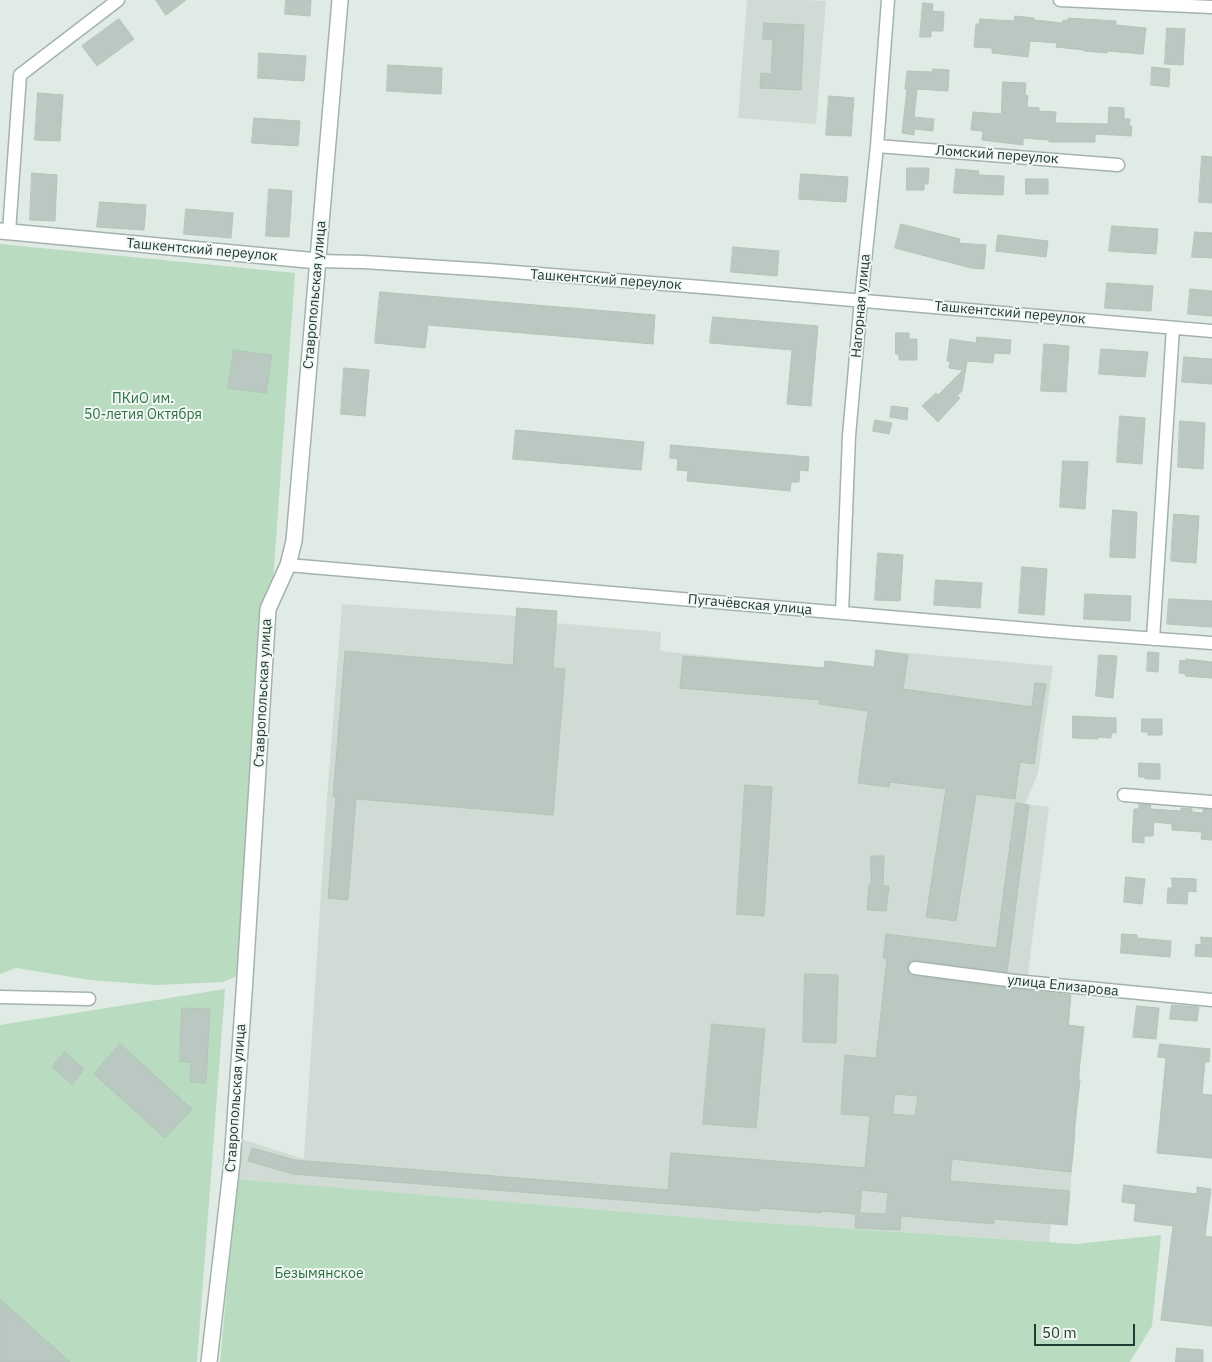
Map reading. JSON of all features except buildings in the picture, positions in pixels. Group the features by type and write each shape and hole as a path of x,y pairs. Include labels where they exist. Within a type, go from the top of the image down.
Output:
{"street":[{"path":"4,231 20,74 118,0"},
{"name":"Ставропольская улица","path":"210,1362 232,1162 268,609 288,565 294,541 340,0"},
{"name":"Нагорная улица","path":"842,613 849,436 877,146 888,0"},
{"path":"1060,0 1212,7"},
{"name":"Ломский переулок","path":"877,146 1118,165"},
{"name":"Ташкентский переулок","path":"4,231 318,261 490,270 1212,331"},
{"path":"1153,639 1173,328"},
{"name":"Пугачёвская улица","path":"288,565 1063,632 1212,643"},
{"path":"1124,795 1212,802"},
{"name":"улица Елизарова","path":"915,968 1015,981 1212,1000"},
{"path":"0,997 89,999"}],"shaded area":[{"path":"747,0 826,1 816,124 738,118"},
{"path":"342,604 516,616 517,608 557,611 556,623 661,632 660,651 824,668 825,661 874,667 876,650 1053,666 1038,773 1025,804 1049,807 1026,989 1071,993 1069,1025 1084,1027 1067,1225 1051,1224 1049,1242 722,1220 237,1179 241,1139 304,1159 327,799"}],"green space":[{"name":"ПКиО им. 50-летия Октября","path":"0,244 295,273 260,764 253,969 223,982 156,985 90,980 16,968 0,974"},
{"path":"225,989 197,1362 0,1362 0,1025"},
{"name":"Безымянское","path":"237,1179 722,1220 1076,1244 1161,1235 1152,1326 1130,1362 220,1362"}]}
